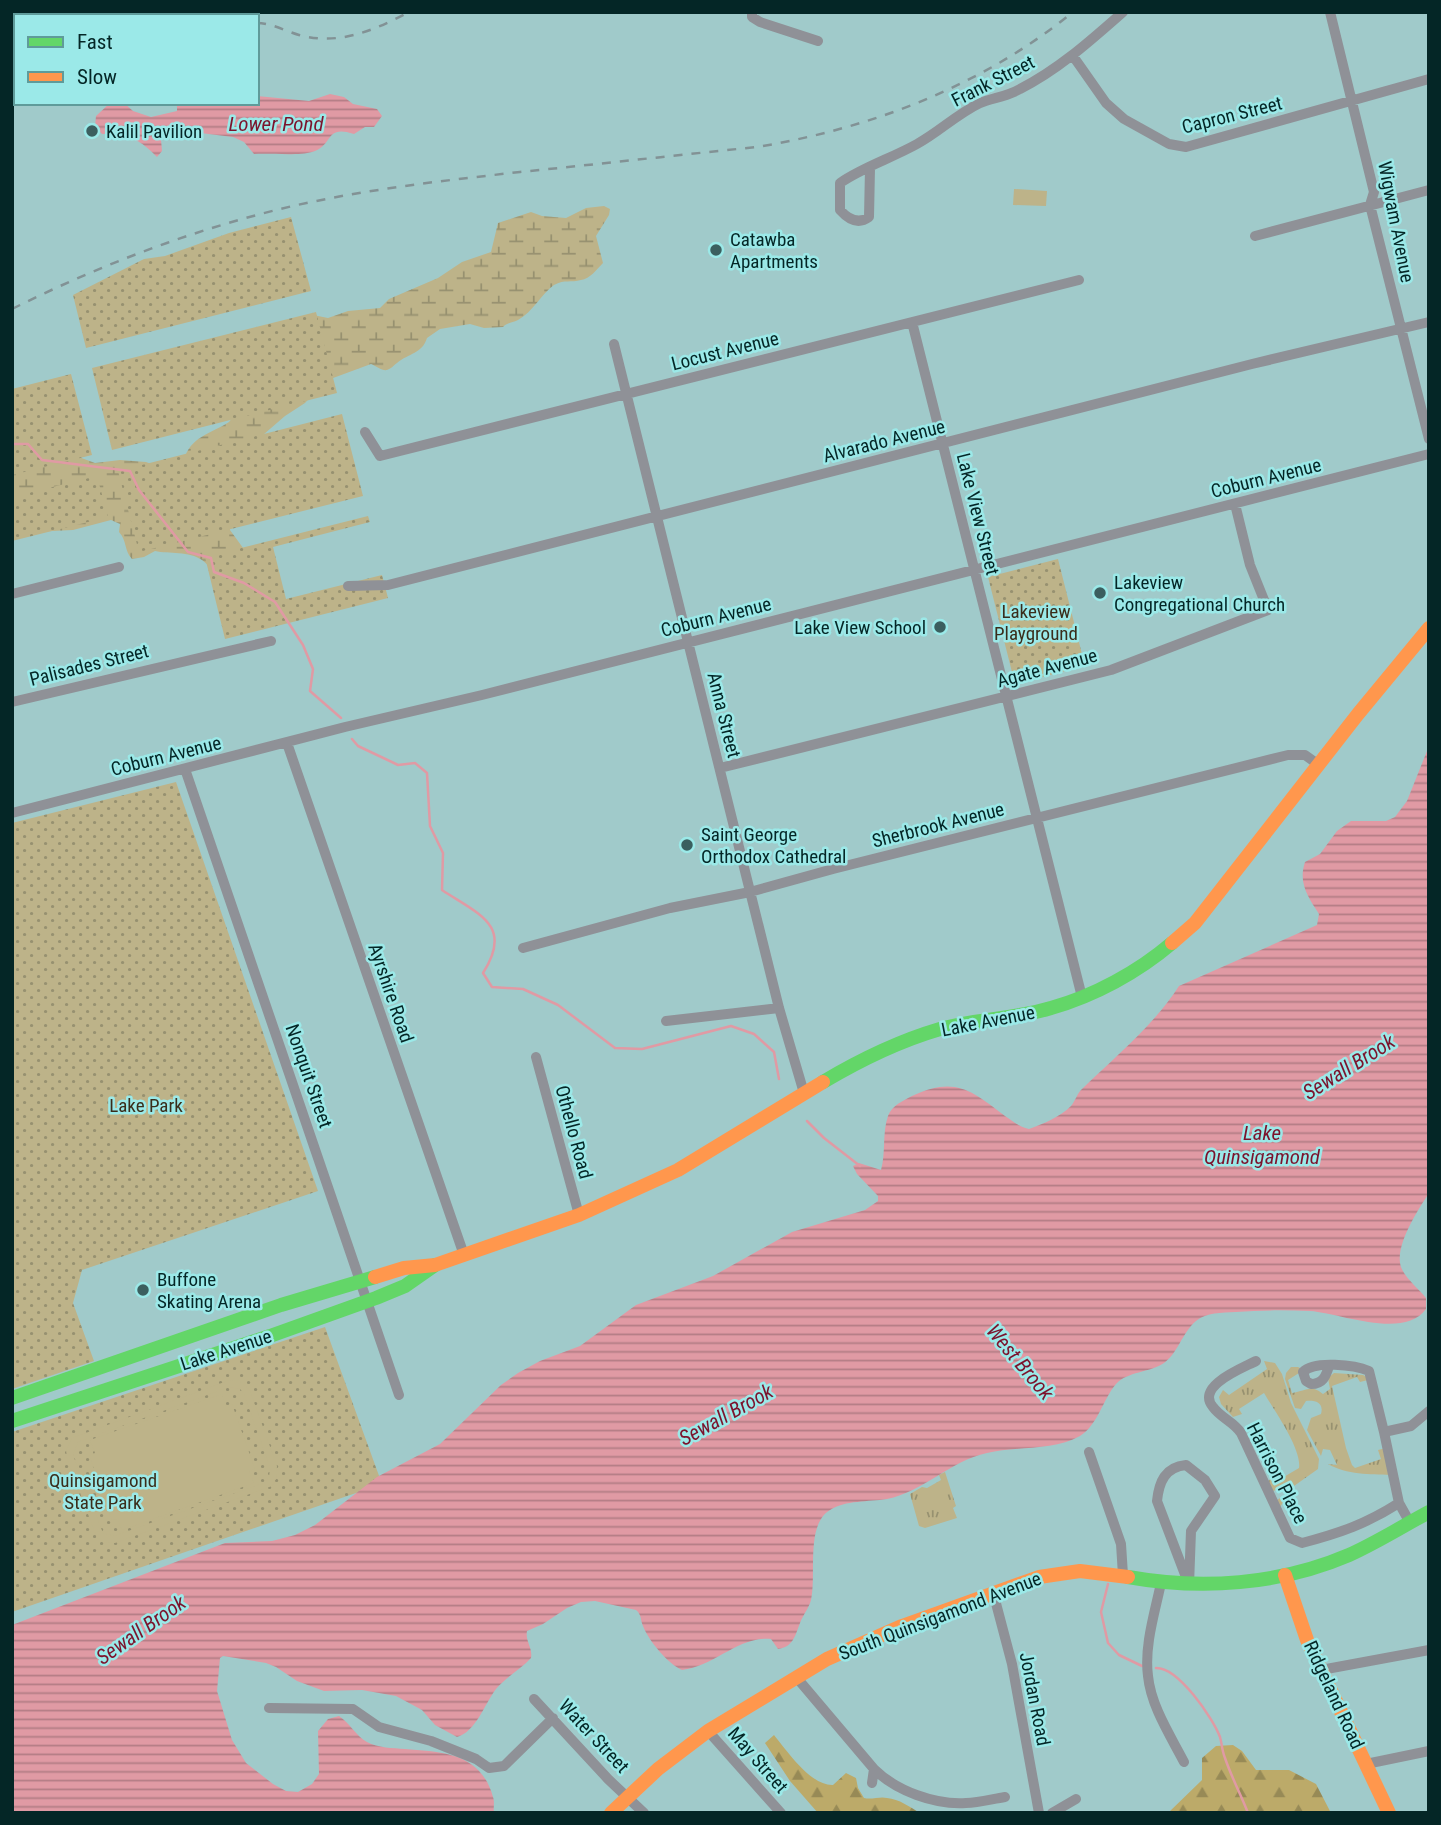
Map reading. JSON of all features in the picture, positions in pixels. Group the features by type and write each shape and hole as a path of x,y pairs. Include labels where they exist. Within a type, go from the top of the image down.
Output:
{"main road":[{"name":"Lake Avenue","path":"12,1398 281,1305 404,1268 435,1265 579,1215 678,1171 852,1065 902,1042 979,1020 1041,1011 1082,997 1147,963 1195,923 1429,628"},
{"name":"Lake Avenue","path":"12,1421 270,1336 405,1286 435,1265"},
{"name":"South Quinsigamond Avenue","path":"611,1813 658,1769 708,1731 797,1678 857,1644 993,1592 1029,1580 1068,1572 1091,1571 1189,1585 1231,1583 1285,1575 1326,1564 1359,1551 1429,1512"},
{"name":"Ridgeland Road","path":"1285,1575 1301,1625 1389,1813"}],"street":[{"name":"Frank Street","path":"870,168 869,217 857,221 847,218 840,210 840,183 853,174 917,144 979,104 1018,91 1073,56 1123,12"},
{"name":"Wigwam Avenue","path":"1330,12 1374,192 1370,205 1429,439"},
{"path":"752,15 769,26 818,41"},
{"name":"Capron Street","path":"1073,56 1106,103 1118,114 1163,141 1180,147 1196,146 1350,99 1429,79"},
{"path":"1255,236 1429,190"},
{"name":"Locust Avenue","path":"365,432 380,456 1079,280"},
{"name":"Lake View Street","path":"912,322 1036,819"},
{"name":"Alvarado Avenue","path":"348,586 388,585 1263,361 1429,322"},
{"name":"Anna Street","path":"614,344 779,1008 804,1093"},
{"name":"Coburn Avenue","path":"12,813 1429,454"},
{"name":"Agate Avenue","path":"720,768 1111,670 1268,610 1250,565 1235,504"},
{"path":"12,594 120,567"},
{"name":"Palisades Street","path":"12,702 271,641"},
{"name":"Ayrshire Road","path":"286,743 464,1255"},
{"name":"Sherbrook Avenue","path":"523,948 670,908 750,892 1288,755 1305,755 1319,765"},
{"name":"Nonquit Street","path":"186,769 399,1395"},
{"path":"1036,819 1082,997"},
{"path":"666,1021 779,1008"},
{"name":"Othello Road","path":"536,1057 579,1215"},
{"name":"Harrison Place","path":"1256,1361 1218,1381 1209,1394 1210,1403 1241,1433 1290,1538 1302,1544 1324,1537 1372,1520 1399,1503"},
{"path":"1329,1366 1355,1367 1369,1371 1399,1503 1409,1521"},
{"path":"1384,1432 1411,1426 1429,1411"},
{"path":"1089,1452 1121,1544 1123,1575"},
{"path":"1186,1465 1205,1480 1215,1496 1191,1531 1189,1585 1157,1504 1161,1481 1174,1466 1186,1465"},
{"path":"1161,1583 1148,1649 1148,1677 1155,1705 1184,1762"},
{"name":"Jordan Road","path":"993,1592 1012,1664 1038,1813"},
{"path":"1321,1670 1429,1650"},
{"path":"797,1678 885,1780 946,1802 967,1803 1005,1797"},
{"name":"Water Street","path":"534,1699 643,1813"},
{"path":"269,1708 353,1709 379,1727 431,1741 476,1759 489,1768 505,1766 553,1718"},
{"name":"May Street","path":"708,1731 781,1813"},
{"path":"1366,1764 1429,1751"},
{"path":"872,1783 874,1769"},
{"path":"1052,1813 1076,1799"}],"green space":[{"path":"1014,189 1047,191 1046,206 1013,205"},
{"path":"604,206 610,209 609,215 596,236 603,263 590,276 554,285 523,317 503,327 484,328 470,324 440,329 427,338 418,350 387,370 371,364 325,381 305,403 285,416 242,453 230,513 230,530 246,552 218,577 204,562 191,555 155,551 132,559 119,532 120,524 111,520 73,530 31,532 12,539 12,418 76,456 95,463 120,460 154,465 184,460 196,441 229,422 313,315 328,318 348,311 380,308 389,299 438,278 462,262 491,252 498,223 531,212 566,218 586,208"},
{"path":"291,217 311,291 86,348 73,295 144,259 165,256 229,233"},
{"path":"316,312 337,393 112,450 92,368"},
{"path":"71,374 92,455 12,475 12,389"},
{"path":"342,414 363,496 139,552 118,471"},
{"path":"97,476 108,517 12,541 12,497"},
{"path":"368,516 370,522 273,547 286,599 382,575 388,598 225,639 205,557"},
{"name":"Lakeview Playground","path":"1058,559 1085,666 1015,684 988,577"},
{"name":"Lake Park","path":"176,782 318,1191 82,1270 73,1303 94,1361 12,1389 12,823"},
{"name":"Quinsigamond State Park","path":"325,1327 382,1484 12,1612 12,1432"},
{"path":"1264,1361 1275,1363 1282,1374 1291,1403 1319,1459 1318,1469 1294,1486 1280,1507 1277,1500 1285,1495 1282,1488 1273,1491 1268,1481 1274,1477 1277,1481 1299,1468 1296,1451 1286,1430 1264,1393 1239,1409 1242,1414 1233,1417 1221,1404 1219,1397 1223,1390 1229,1395 1267,1369"},
{"path":"1291,1367 1298,1367 1299,1373 1288,1380 1292,1393 1312,1389 1323,1394 1330,1389 1328,1378 1334,1373 1363,1375 1368,1378 1360,1382 1357,1377 1332,1386 1346,1448 1355,1468 1381,1459 1378,1450 1386,1448 1390,1475 1335,1468 1328,1464 1337,1465 1330,1450 1323,1449 1321,1456 1307,1430 1311,1418 1321,1414 1320,1405 1306,1401 1301,1409 1295,1408 1285,1379"},
{"path":"236,1380 243,1383 250,1391 277,1466 276,1479 272,1486 115,1543 103,1542 97,1538 67,1458 66,1450 72,1438","holes":["229,1387 240,1389 270,1467 269,1478 263,1483 114,1536 103,1533 73,1455 78,1442"]},
{"path":"222,1394 226,1406 232,1404 255,1469 249,1471 254,1483 122,1530 118,1519 112,1520 89,1455 95,1453 90,1440"},
{"path":"945,1472 957,1518 925,1528 919,1526 910,1494 941,1480 939,1475"},
{"path":"774,1735 800,1766 816,1780 833,1785 846,1773 856,1778 864,1798 891,1799 920,1813 818,1813 790,1781 765,1743"},
{"path":"1233,1745 1242,1751 1256,1770 1289,1770 1316,1784 1331,1813 1168,1813 1202,1780 1202,1758 1216,1746"}],"water":[{"name":"Lower Pond","path":"330,94 344,97 353,104 377,109 382,116 374,127 365,127 354,134 338,132 319,149 292,154 254,154 244,142 233,137 160,128 162,151 157,157 132,138 102,134 95,126 96,116 108,105 126,105 133,111 151,117 177,111 177,105 259,105 259,96 309,101"},
{"name":"Lake Quinsigamond","path":"1429,746 1429,1193 1408,1228 1400,1258 1406,1275 1426,1298 1426,1309 1416,1318 1403,1323 1388,1324 1310,1311 1282,1310 1205,1316 1191,1326 1164,1363 1126,1377 1116,1384 1096,1419 1080,1436 1058,1444 987,1453 961,1463 900,1495 850,1503 830,1510 822,1517 817,1527 810,1603 793,1640 783,1648 778,1649 771,1639 759,1639 694,1668 682,1670 654,1645 636,1610 595,1601 581,1602 527,1631 531,1658 500,1685 475,1723 457,1737 435,1725 422,1710 396,1696 362,1690 324,1691 297,1681 266,1663 223,1656 220,1658 217,1691 232,1740 246,1763 273,1784 286,1791 298,1792 312,1784 319,1774 318,1731 328,1719 339,1716 371,1744 446,1754 470,1763 480,1771 487,1782 494,1799 494,1813 12,1813 12,1625 225,1543 272,1541 295,1535 315,1525 377,1477 440,1444 501,1385 518,1373 540,1361 580,1346 636,1305 713,1276 792,1232 865,1210 878,1201 878,1196 853,1166 859,1163 881,1170 888,1116 895,1106 912,1096 940,1087 962,1089 982,1099 1016,1124 1029,1129 1057,1117 1071,1106 1081,1090 1146,1027 1179,986 1317,925 1319,914 1303,883 1305,862 1320,854 1337,831 1351,821 1386,821 1395,817 1407,801"}],"waterway":[{"path":"12,444 28,444 42,460 130,471 139,490 188,552 211,558 214,572 244,583 275,602 303,645 313,669 310,691 341,718"},
{"path":"352,739 358,746 398,765 415,763 427,773 430,826 443,853 442,890 488,922 495,943 492,957 483,973 492,987 523,989 558,1005 615,1048 642,1049 731,1026 754,1034 774,1052 779,1079"},
{"path":"807,1121 860,1166"},
{"name":"West Brook","path":"1108,1584 1101,1612 1108,1643 1119,1655 1142,1666"},
{"name":"West Brook","path":"1156,1668 1165,1670 1184,1684 1210,1718 1220,1737 1227,1765 1248,1813"}],"railway":[{"path":"128,12 132,14"},
{"path":"259,23 299,35 328,39 370,30 409,12"},
{"path":"12,309 77,278 177,239 310,202 460,179 757,147 842,128 924,100 963,82 1001,62 1073,12"}],"traffic: fast":[{"path":"823,1082 880,1052 925,1034 954,1026 1037,1012 1083,997 1130,973 1172,943"},
{"path":"12,1421 376,1298 405,1286 435,1265"},
{"path":"12,1398 281,1305 375,1277"},
{"path":"1128,1577 1212,1584 1268,1579 1349,1555 1429,1512"}],"traffic: slow":[{"path":"1172,943 1195,923 1358,714 1429,628"},
{"path":"375,1277 404,1268 435,1265 579,1215 678,1170 823,1082"},
{"path":"611,1813 658,1769 708,1731 827,1659 902,1626 1039,1577 1080,1571 1128,1577"},
{"path":"1285,1575 1307,1640 1389,1813"}],"place":[{"name":"Kalil Pavilion","path":"92,131"},
{"name":"Catawba Apartments","path":"716,250"},
{"name":"Lakeview Congregational Church","path":"1100,593"},
{"name":"Lake View School","path":"940,627"},
{"name":"Saint George Orthodox Cathedral","path":"687,845"},
{"name":"Buffone Skating Arena","path":"143,1290"}],"water label":[{"name":"Sewall Brook","path":"1349,1067"},
{"name":"Sewall Brook","path":"726,1415"},
{"name":"Sewall Brook","path":"141,1630"}]}
